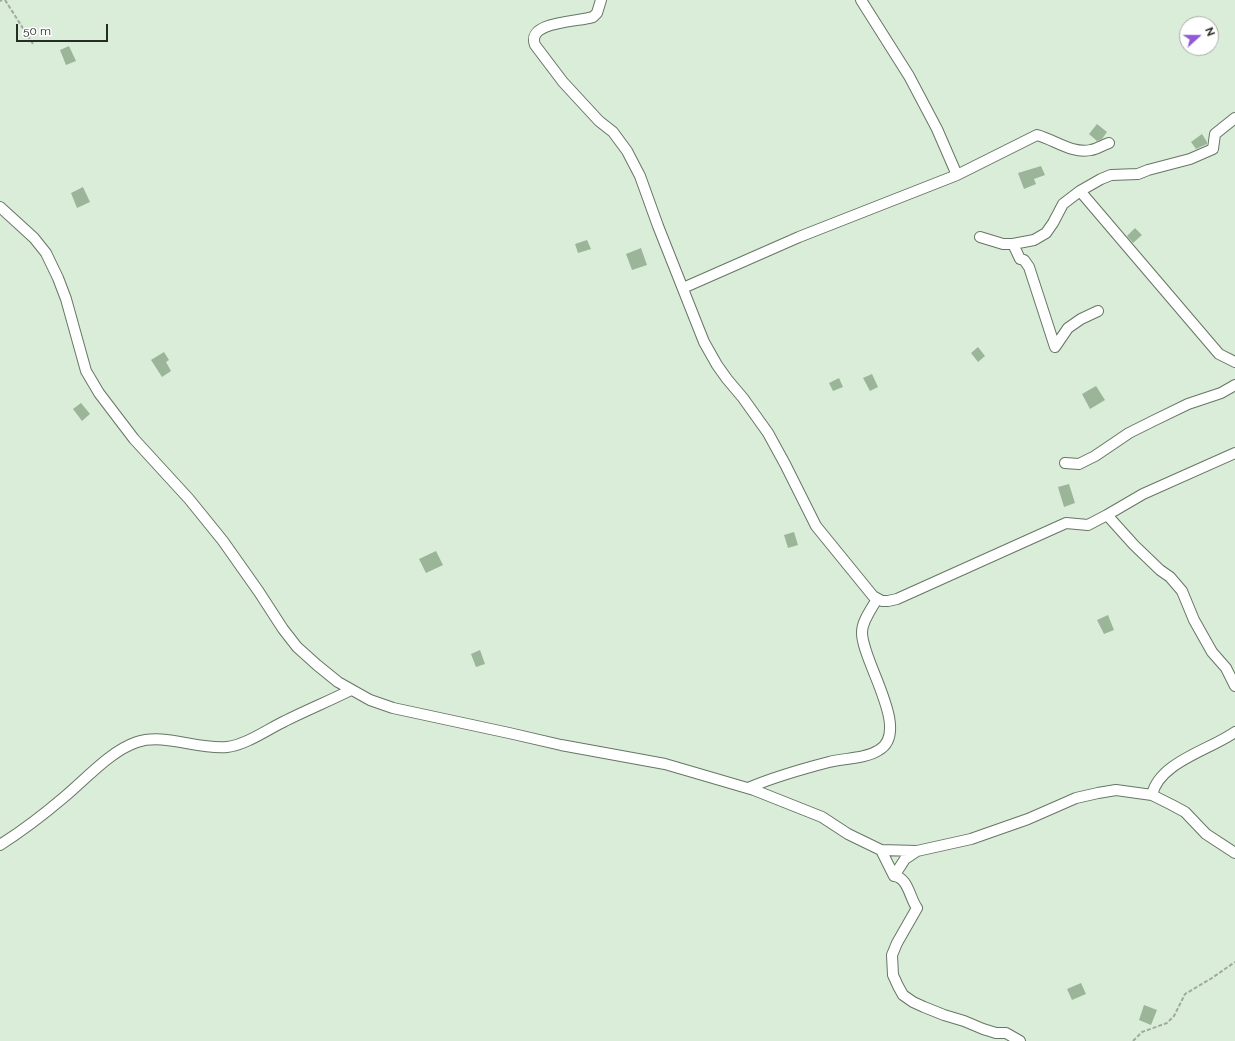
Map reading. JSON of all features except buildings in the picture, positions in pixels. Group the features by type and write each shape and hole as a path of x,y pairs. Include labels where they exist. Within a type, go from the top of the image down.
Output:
{"street":[{"path":"601,0 597,13 593,17 545,27 536,32 533,40 543,57 563,82 599,121 616,136 627,151 640,176 704,342 716,364 768,433 816,526 842,559 877,599 888,601 897,599 1066,523 1088,525 1143,494 1235,453"},
{"path":"861,0 909,76 937,129 957,174"},
{"path":"980,237 1003,244 1013,244 1034,240 1046,233 1063,204 1080,191 1111,175 1138,174 1190,159 1213,149 1215,134 1234,121"},
{"path":"683,288 799,237 957,174 1037,135 1049,138 1057,144 1076,150 1091,150 1109,143"},
{"path":"1080,191 1219,354 1235,362"},
{"path":"0,207 34,238 46,253 66,299 86,371 99,393 134,439 189,499 223,541 283,629 298,647 317,665 351,690 370,700 400,710 561,745 665,764 748,788 822,817 848,834 881,850 917,851 971,839 1028,819 1076,798 1116,790 1152,795 1185,812 1206,834 1235,853"},
{"path":"1013,244 1020,259 1024,260 1029,267 1055,347 1068,328 1081,319 1098,312"},
{"path":"1065,463 1079,464 1105,450 1129,433 1188,404 1221,393 1235,385"},
{"path":"1107,515 1134,546 1160,570 1170,577 1182,591 1194,620 1212,652 1230,667 1235,686"},
{"path":"748,788 771,779 827,762 871,754 881,750 886,744 890,735 890,724 884,698 866,653 861,629 877,599"},
{"path":"0,845 61,800 126,746 139,741 155,740 211,747 229,747 351,690"},
{"path":"1152,795 1154,786 1171,767 1235,732"},
{"path":"881,850 894,876 904,881 912,902 917,908 897,943 892,955 893,975 903,994 913,1002 924,1007 983,1029 996,1033 1006,1033 1020,1041"},
{"path":"894,876 905,859 917,851"}],"path":[{"path":"6,0 33,44"},
{"path":"1133,1041 1142,1032 1167,1023 1174,1016 1185,994 1235,962"}]}
